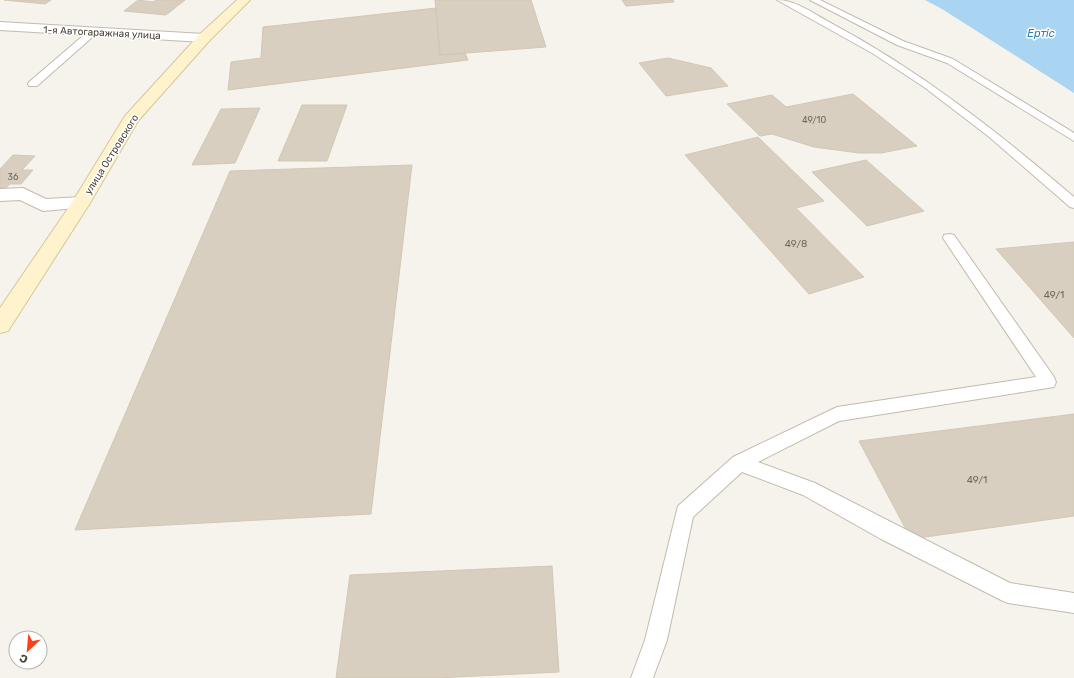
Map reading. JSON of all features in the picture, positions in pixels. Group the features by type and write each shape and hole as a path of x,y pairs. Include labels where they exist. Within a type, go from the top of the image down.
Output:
{"main road":[{"name":"улица Островского","path":"0,325 80,203 131,119 204,38 244,0"}],"street":[{"name":"1-я Автогаражная улица","path":"0,26 204,38"},
{"path":"0,196 23,194 43,204 80,203"}],"lane":[{"path":"781,0 904,69 940,94 1003,142 1074,204"},
{"path":"814,0 900,44 950,61 1074,138"},
{"path":"33,84 94,31"},
{"path":"642,678 656,640 685,512 739,463 837,414 1048,382 949,238"},
{"path":"739,463 809,489 888,532 1008,593 1074,603"}],"water":[{"name":"Ертіс","path":"925,0 1074,0 1074,93 942,9"}],"building":[{"path":"4,0 51,0 45,4"},
{"path":"138,0 153,2 156,0 185,0 166,15 124,11"},
{"path":"435,0 531,0 546,47 440,55"},
{"path":"622,0 673,0 674,2 626,6"},
{"path":"436,8 440,55 465,53 468,60 228,90 231,62 261,58 263,27"},
{"path":"668,58 711,68 728,86 666,96 639,63"},
{"path":"853,94 917,146 881,153 859,153 814,147 772,134 760,136 727,104 772,95 786,107"},
{"path":"302,105 347,105 327,161 278,161"},
{"path":"260,108 235,163 192,165 221,109"},
{"path":"758,137 824,201 796,208 864,277 809,294 685,155"},
{"path":"13,155 35,156 22,170 33,170 21,184 10,184 6,188 0,188 0,169"},
{"path":"866,160 924,211 867,226 812,172"},
{"path":"412,165 371,514 75,530 230,171"},
{"path":"1074,242 1074,338 996,249"},
{"path":"1074,414 1074,516 911,539 859,441"},
{"path":"552,566 559,672 437,678 336,678 350,575"}]}
